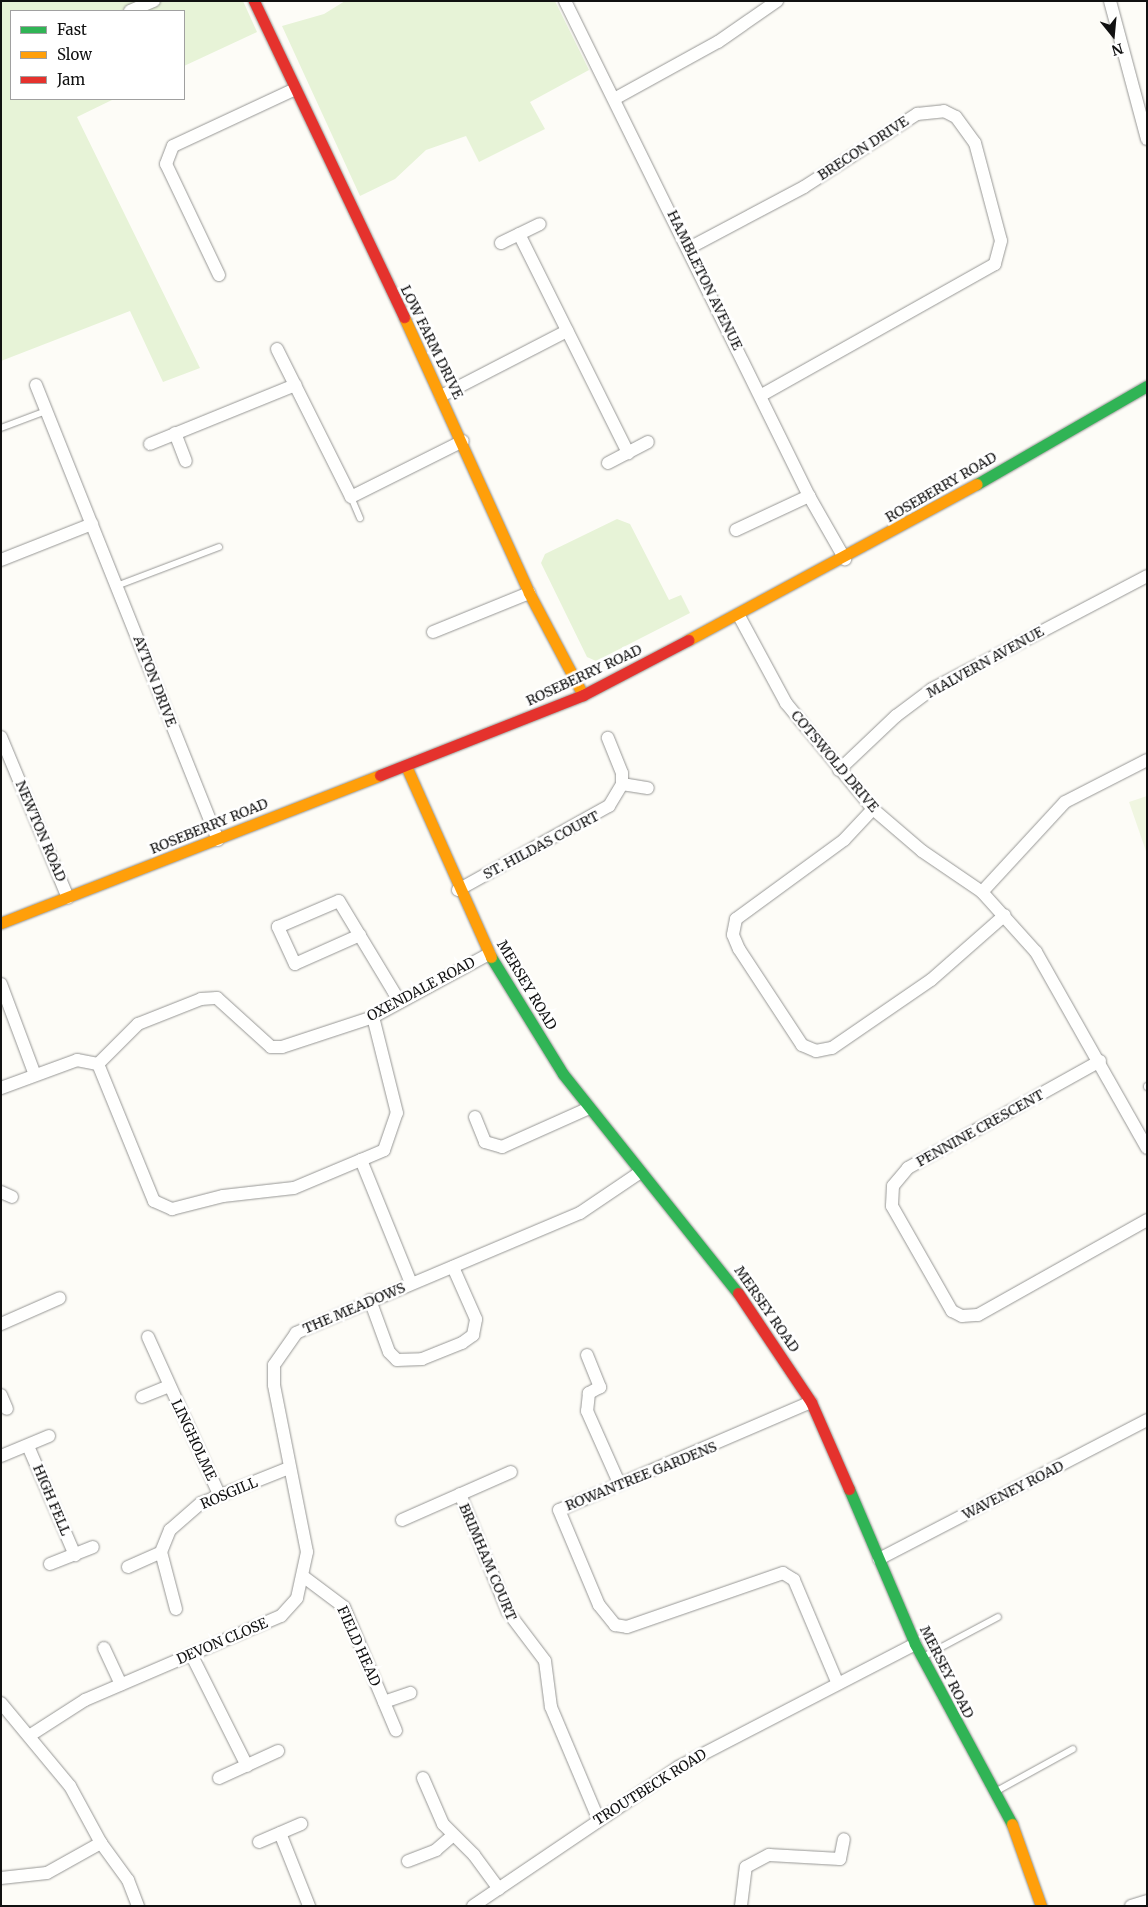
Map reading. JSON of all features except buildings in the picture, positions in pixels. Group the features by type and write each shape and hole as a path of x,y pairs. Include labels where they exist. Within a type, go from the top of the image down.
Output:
{"street":[{"path":"132,10 154,1"},
{"name":"LOW FARM DRIVE","path":"254,1 293,90 463,441 529,593 583,695"},
{"name":"HAMBLETON AVENUE","path":"565,1 616,98 810,496 845,559"},
{"path":"616,98 718,42 777,1"},
{"path":"1110,1 1147,139"},
{"path":"219,275 166,164 173,146 293,90"},
{"name":"BRECON DRIVE","path":"689,248 804,187 917,114 944,111 956,117 975,142 1001,241 995,264 762,395"},
{"path":"501,243 540,224"},
{"path":"519,234 628,453"},
{"path":"441,396 567,331"},
{"path":"278,349 350,497 463,441"},
{"name":"AYTON DRIVE","path":"36,385 92,524 119,585 218,840"},
{"path":"150,444 295,385"},
{"name":"ROSEBERRY ROAD","path":"1,923 218,840 583,695 845,559 1147,386"},
{"path":"175,434 186,461"},
{"path":"608,463 648,442"},
{"path":"736,530 810,496"},
{"path":"1,560 92,524"},
{"name":"MALVERN AVENUE","path":"839,770 896,716 932,689 1147,576"},
{"path":"433,632 529,593"},
{"name":"COTSWOLD DRIVE","path":"738,616 786,703 839,770 873,809 922,851 982,892 1005,915 1036,952 1100,1061 1147,1148"},
{"name":"NEWTON ROAD","path":"1,737 68,898"},
{"path":"608,738 620,762 622,784 648,788"},
{"path":"982,892 1065,802 1147,760"},
{"name":"MERSEY ROAD","path":"406,766 458,890 489,954 589,1108 638,1173 759,1319 811,1402 915,1644 1017,1834 1041,1906"},
{"name":"ST. HILDAS COURT","path":"458,890 602,813 622,784"},
{"path":"873,809 844,840 736,919 733,936 739,949 802,1045 816,1051 832,1048 931,980 1005,915"},
{"path":"360,935 294,964 278,927 339,901 360,935 400,1002"},
{"name":"OXENDALE ROAD","path":"98,1064 138,1024 210,996 217,998 271,1047 373,1017 489,954"},
{"path":"1,984 35,1075"},
{"path":"1,1088 77,1060 98,1064 154,1201 162,1207 294,1188 384,1150 397,1113 373,1017"},
{"name":"PENNINE CRESCENT","path":"1100,1061 908,1168 893,1186 892,1206 952,1311 962,1316 978,1315 1147,1220"},
{"path":"475,1118 485,1142 502,1147 589,1108"},
{"path":"361,1160 411,1283"},
{"name":"THE MEADOWS","path":"304,1577 307,1552 289,1468 274,1365 296,1333 370,1300 580,1213 638,1173"},
{"path":"370,1300 389,1352 397,1360 414,1361 454,1347 473,1335 476,1319 453,1267"},
{"path":"1,1324 60,1298"},
{"name":"LINGHOLME","path":"148,1336 167,1387 180,1405 219,1494"},
{"path":"587,1355 600,1387 589,1393 587,1412 619,1483"},
{"name":"LINGHOLME","path":"142,1396 167,1387"},
{"path":"1,1395 7,1409"},
{"name":"ROWANTREE GARDENS","path":"811,1402 685,1459 619,1483 559,1510 599,1605 615,1625 627,1627 783,1573 794,1580 837,1682"},
{"name":"WAVENEY ROAD","path":"879,1559 1147,1420"},
{"path":"1,1456 49,1436"},
{"name":"HIGH FELL","path":"28,1446 75,1555"},
{"name":"ROSGILL","path":"161,1552 170,1530 183,1516 219,1494 289,1468"},
{"name":"BRIMHAM COURT","path":"402,1520 511,1472"},
{"name":"BRIMHAM COURT","path":"460,1494 512,1620 545,1662 551,1707 598,1818"},
{"path":"50,1564 94,1547"},
{"path":"128,1566 161,1552 176,1609"},
{"name":"DEVON CLOSE","path":"29,1736 85,1700 280,1616 297,1598 304,1577"},
{"name":"FIELD HEAD","path":"304,1577 344,1607 396,1731"},
{"name":"TROUTBECK ROAD","path":"473,1906 598,1818 678,1767 837,1682 915,1644"},
{"path":"104,1648 120,1684"},
{"path":"191,1654 246,1766"},
{"name":"FIELD HEAD","path":"384,1702 410,1693"},
{"path":"1,1703 70,1786 101,1843 128,1880 138,1906"},
{"path":"219,1778 278,1751"},
{"path":"423,1778 452,1836 474,1855 499,1889"},
{"path":"259,1842 301,1824"},
{"path":"280,1833 309,1906"},
{"path":"408,1861 436,1850 452,1836"},
{"path":"741,1906 746,1868 769,1855 840,1859 844,1839"},
{"path":"1,1878 47,1873 101,1843"},
{"path":"1130,1906 1147,1901"}],"lane":[{"path":"1,428 46,411"},
{"path":"350,497 360,518"},
{"path":"119,585 219,547"},
{"path":"922,1658 998,1617"},
{"path":"994,1793 1074,1749"}],"green space":[{"path":"1,1 243,1 257,32 185,66 185,10 10,10 10,100 112,100 77,117 200,368 163,382 130,311 1,361"},
{"path":"345,1 555,1 589,70 530,102 545,129 479,162 466,136 426,150 395,179 360,196 282,26 324,14"},
{"path":"617,519 630,524 669,600 681,595 690,613 596,661 587,657 541,563 545,554"},
{"path":"1147,796 1147,854 1129,802"}],"traffic: fast":[{"path":"977,484 1147,386"},
{"path":"491,957 563,1074 738,1293"},
{"path":"849,1489 915,1644 1012,1824"}],"traffic: slow":[{"path":"404,317 529,593 583,695"},
{"path":"688,640 977,484"},
{"path":"406,766 491,957"},
{"path":"1,923 380,775"},
{"path":"1012,1824 1041,1906"}],"traffic: jam":[{"path":"254,1 404,317"},
{"path":"380,775 583,695 688,640"},
{"path":"738,1293 811,1402 849,1489"}]}
